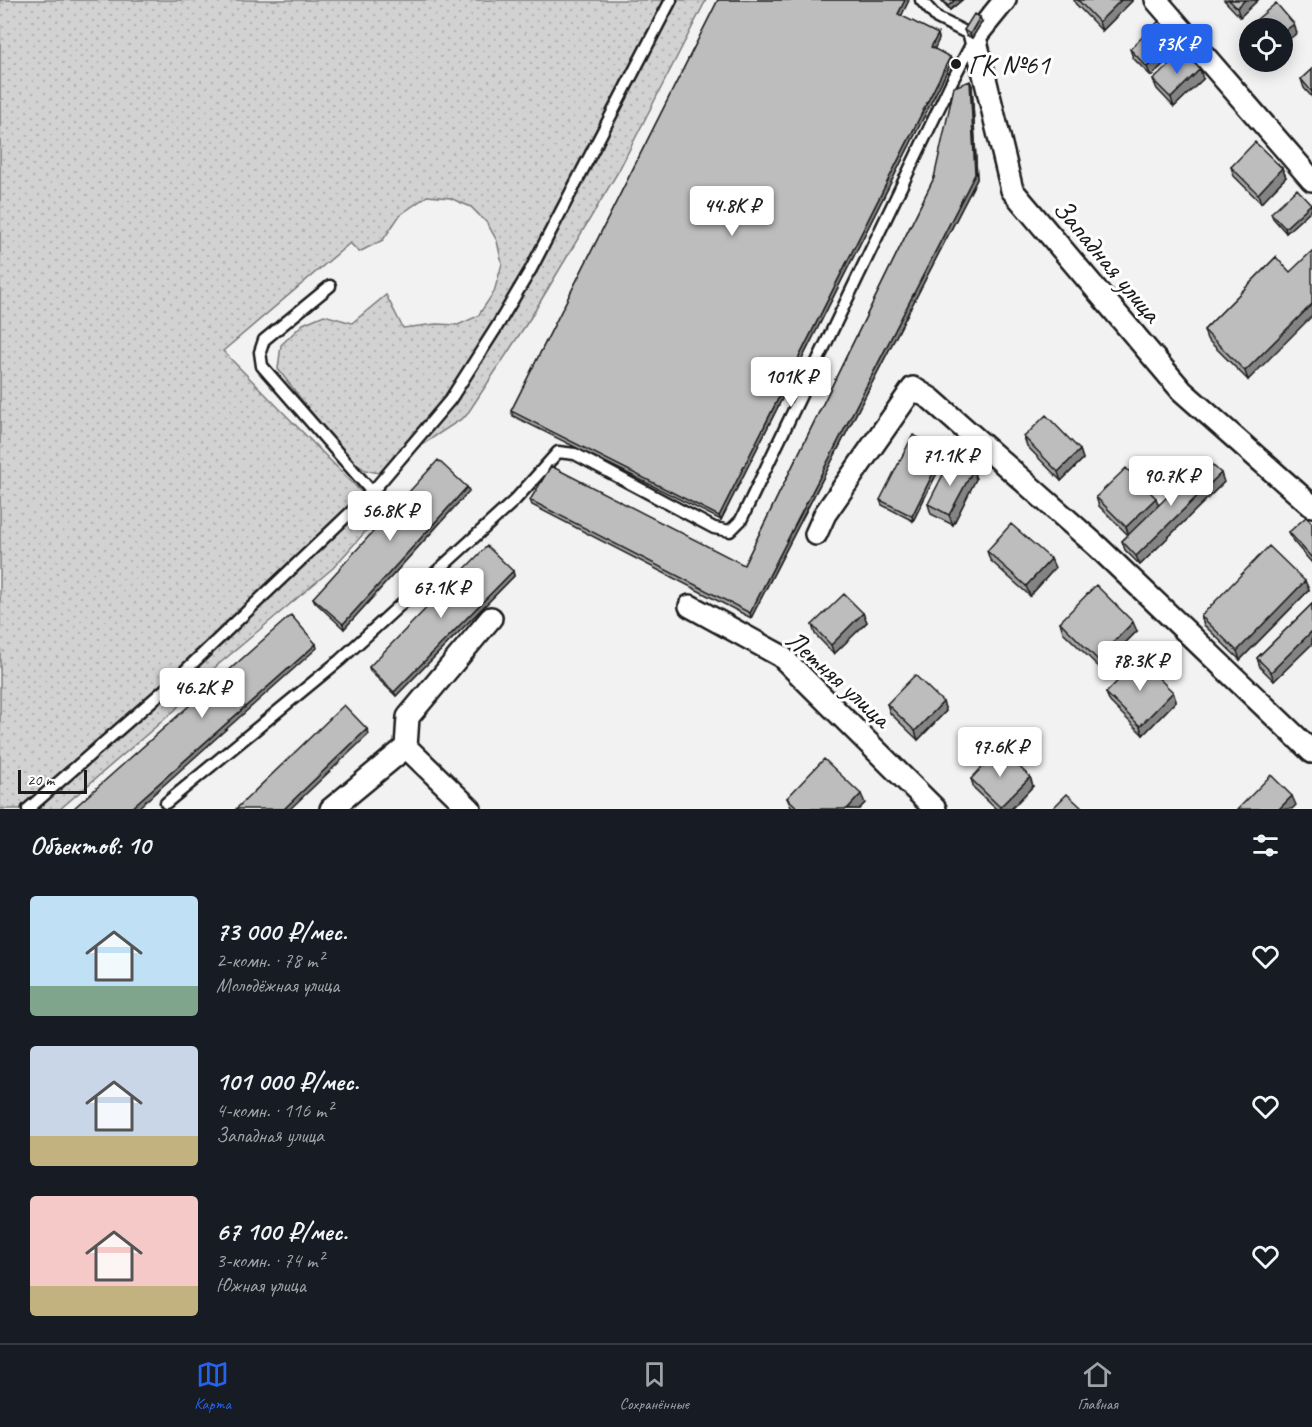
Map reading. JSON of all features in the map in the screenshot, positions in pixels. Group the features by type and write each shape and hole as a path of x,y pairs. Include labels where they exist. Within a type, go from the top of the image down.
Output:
{"street":[{"path":"975,38 1005,0"},
{"path":"1156,0 1312,180"},
{"name":"Западная улица","path":"975,38 1012,190 1182,391 1312,506"},
{"path":"816,534 825,514 913,388 931,399 1098,547 1312,752"},
{"name":"Летняя улица","path":"690,606 781,656 935,809"},
{"path":"331,809 406,747 408,717 491,618"},
{"path":"406,747 470,809"}],"lane":[{"path":"28,809 170,685 372,492 450,400 531,268 671,0"},
{"path":"166,803 340,660 515,500 558,452 575,454 714,528 730,531 741,520 951,83 975,38 937,18 921,0"},
{"path":"330,286 264,340 260,352 262,366 372,492"}],"shaded area":[{"path":"0,0 706,0 618,172 531,317 466,416 379,473 365,470 343,454 278,369 281,345 303,324 324,315 352,323 386,295 403,328 436,324 458,325 478,316 494,292 502,264 497,241 487,223 471,207 450,198 427,196 400,215 383,240 359,252 350,243 223,351 382,513 333,568 213,669 174,711 60,809 0,809"}],"building":[{"path":"718,0 905,0 898,14 938,34 931,47 950,57 719,516 511,411"},
{"path":"943,0 955,0 948,6"},
{"path":"1078,0 1121,0 1099,22"},
{"path":"1229,0 1245,0 1237,8"},
{"path":"1276,3 1289,18 1259,18"},
{"path":"974,14 980,17 970,34 964,30"},
{"path":"1159,21 1176,39 1147,67 1130,49"},
{"path":"1183,52 1200,69 1171,98 1153,80"},
{"path":"1312,69 1312,92 1301,79"},
{"path":"970,81 975,174 750,613 530,500 551,466 744,565 934,178 954,87"},
{"path":"1255,142 1282,168 1258,194 1231,167"},
{"path":"1297,189 1311,204 1285,228 1271,213"},
{"path":"1312,251 1312,304 1245,371 1204,330 1276,257 1290,272"},
{"path":"1046,415 1080,450 1058,472 1024,437"},
{"path":"913,435 944,451 912,516 880,500"},
{"path":"951,459 973,470 949,515 928,504"},
{"path":"1206,459 1221,473 1136,556 1122,541"},
{"path":"438,460 467,487 343,624 313,598"},
{"path":"1126,468 1156,498 1126,527 1096,497"},
{"path":"1306,517 1312,523 1312,558 1289,532"},
{"path":"1011,524 1051,559 1026,586 987,551"},
{"path":"487,546 513,571 394,692 369,667"},
{"path":"1269,546 1305,581 1237,651 1201,616"},
{"path":"1096,585 1133,622 1097,659 1060,622"},
{"path":"844,594 863,613 831,645 812,625"},
{"path":"1312,604 1312,631 1271,672 1257,658"},
{"path":"291,615 316,644 130,809 73,809"},
{"path":"1139,659 1173,692 1140,726 1106,693"},
{"path":"915,675 943,702 915,731 887,704"},
{"path":"344,705 367,729 284,809 236,809"},
{"path":"1000,748 1030,777 1000,807 971,779"},
{"path":"824,759 861,794 847,809 799,809 787,798"},
{"path":"1271,775 1292,796 1279,809 1238,809"},
{"path":"1067,794 1083,809 1052,809"}],"place":[{"name":"ГК №61","path":"956,64"}]}
